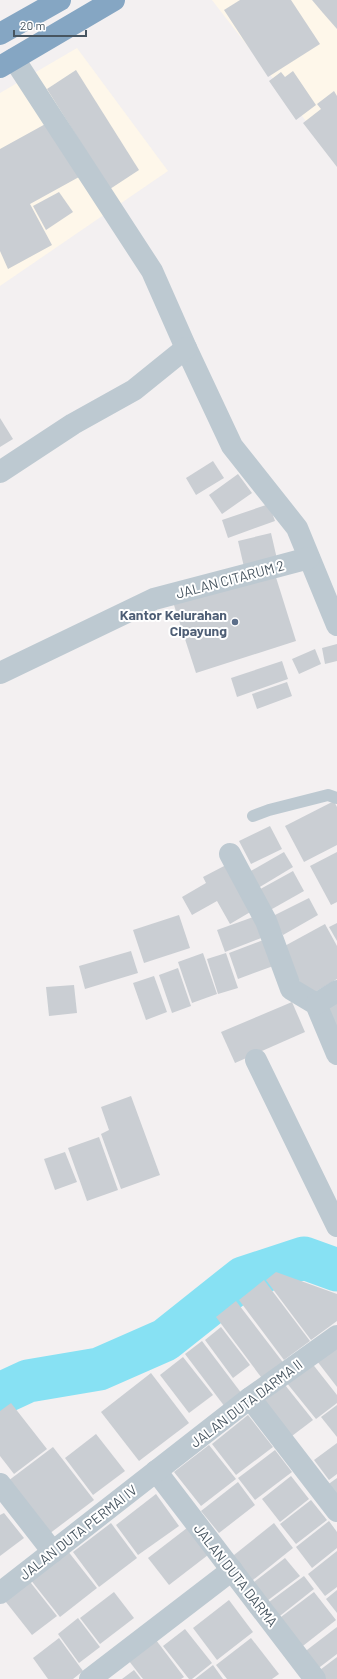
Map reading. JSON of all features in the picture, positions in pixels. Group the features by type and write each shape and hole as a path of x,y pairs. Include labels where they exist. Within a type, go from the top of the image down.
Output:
{"highway":[{"path":"0,34 60,0"},
{"path":"7,63 114,0"}],"street":[{"path":"7,63 152,271 232,446 297,528 337,626"},
{"path":"0,472 73,424 134,390 186,348"},
{"name":"JALAN CITARUM 2","path":"0,673 154,598 309,558"},
{"path":"230,854 266,922 291,989 316,1004 337,1054"},
{"path":"316,1004 337,991"},
{"path":"256,1060 337,1226"},
{"name":"JALAN DUTA DARMA II","path":"156,1471 250,1398 337,1336"},
{"path":"250,1398 337,1511"},
{"name":"JALAN DUTA PERMAI IV","path":"0,1593 156,1471"},
{"name":"JALAN DUTA DARMA","path":"156,1471 232,1570 307,1676"},
{"path":"0,1484 52,1552"},
{"path":"90,1679 232,1570"}],"lane":[{"path":"253,816 269,810 328,795 337,798"}],"shaded area":[{"path":"212,0 337,0 337,161"},
{"path":"77,48 168,171 0,286 0,93"}],"building":[{"path":"240,0 291,0 320,44 268,77 224,10"},
{"path":"312,0 337,0 337,29 323,13"},
{"path":"76,70 139,170 110,189 47,89"},
{"path":"293,71 316,105 296,120 269,81 281,72 285,77"},
{"path":"334,91 337,96 337,167 303,123 321,109 317,104"},
{"path":"49,122 79,177 30,204 52,245 8,269 0,251 0,149"},
{"path":"59,192 73,212 46,230 33,206"},
{"path":"0,418 13,439 0,447"},
{"path":"213,461 224,478 196,495 186,478"},
{"path":"238,474 252,493 222,514 209,495"},
{"path":"269,504 275,521 228,538 222,520"},
{"path":"271,533 277,559 244,567 238,541"},
{"name":"Kantor Kelurahan Cipayung","path":"274,571 296,641 196,673 173,602"},
{"path":"337,644 337,661 325,664 322,648"},
{"path":"315,649 321,664 299,674 292,659"},
{"path":"282,661 288,679 237,697 231,678"},
{"path":"287,682 292,696 257,709 252,694"},
{"path":"334,801 337,807 337,845 304,862 285,826"},
{"path":"270,826 282,849 251,864 239,841"},
{"path":"284,852 293,867 253,891 244,875"},
{"path":"337,852 337,902 331,905 310,866"},
{"path":"226,865 252,911 230,924 217,901 192,915 182,897 206,883 203,877"},
{"path":"293,871 304,891 265,913 253,893"},
{"path":"309,898 318,915 283,935 273,916"},
{"path":"179,915 190,948 144,963 133,930"},
{"path":"256,916 264,937 225,952 217,930"},
{"path":"337,923 337,941 329,927"},
{"path":"325,924 337,946 337,979 308,996 281,948"},
{"path":"266,939 276,965 238,979 229,953"},
{"path":"131,951 138,973 85,989 79,966"},
{"path":"203,953 217,994 192,1003 178,962"},
{"path":"226,953 238,988 218,994 207,959"},
{"path":"178,968 191,1006 172,1013 159,975"},
{"path":"154,976 167,1012 146,1020 133,983"},
{"path":"74,985 77,1013 49,1016 46,987"},
{"path":"337,999 337,1032 322,1007"},
{"path":"292,1002 305,1032 235,1063 221,1032"},
{"path":"131,1096 160,1175 121,1189 101,1134 109,1130 101,1107"},
{"path":"99,1137 118,1190 87,1201 68,1148"},
{"path":"65,1152 77,1182 55,1190 44,1159"},
{"path":"276,1272 337,1294 337,1321 311,1340 266,1280"},
{"path":"264,1280 310,1341 284,1360 239,1300"},
{"path":"236,1301 285,1365 264,1381 216,1317"},
{"path":"221,1327 250,1365 233,1378 205,1340"},
{"path":"202,1341 242,1394 225,1407 185,1354"},
{"path":"337,1346 337,1387 317,1361"},
{"path":"183,1357 213,1395 189,1413 160,1375"},
{"path":"311,1362 337,1395 337,1403 316,1419 286,1382"},
{"path":"151,1373 189,1423 139,1461 101,1412"},
{"path":"285,1385 313,1420 288,1439 261,1404"},
{"path":"11,1403 47,1449 14,1474 0,1456 0,1411"},
{"path":"337,1405 337,1437 321,1417"},
{"path":"248,1415 273,1447 236,1475 212,1444"},
{"path":"96,1434 125,1471 93,1495 65,1458"},
{"path":"337,1443 337,1474 329,1480 314,1460"},
{"path":"209,1445 236,1479 201,1506 174,1472"},
{"path":"53,1447 94,1500 45,1537 4,1484"},
{"path":"275,1450 292,1472 255,1500 238,1478"},
{"path":"291,1476 309,1499 280,1522 262,1499"},
{"path":"337,1478 337,1506 323,1488"},
{"path":"238,1482 255,1505 219,1533 201,1511"},
{"path":"156,1494 179,1526 138,1555 116,1525"},
{"path":"311,1500 327,1520 296,1544 280,1524"},
{"path":"4,1513 24,1538 0,1556 0,1515"},
{"path":"329,1521 337,1532 337,1548 312,1568 296,1547"},
{"path":"111,1523 137,1558 99,1587 73,1552"},
{"path":"274,1523 293,1548 248,1584 229,1559"},
{"path":"187,1528 208,1555 169,1585 148,1558"},
{"path":"67,1550 97,1588 60,1617 30,1579"},
{"path":"337,1551 337,1587 325,1596 308,1574"},
{"path":"285,1558 300,1576 263,1604 249,1586"},
{"path":"304,1576 314,1589 276,1619 265,1605"},
{"path":"27,1578 57,1616 32,1635 2,1597"},
{"path":"337,1590 337,1613 326,1599"},
{"path":"114,1592 134,1618 100,1644 80,1618"},
{"path":"314,1592 336,1620 299,1649 277,1620"},
{"path":"229,1600 253,1632 217,1660 193,1628"},
{"path":"78,1618 100,1647 79,1663 58,1634"},
{"path":"337,1627 337,1654 316,1670 303,1653"},
{"path":"185,1629 212,1663 192,1679 189,1679 163,1646"},
{"path":"59,1638 83,1671 73,1679 48,1679 33,1658"},
{"path":"251,1638 279,1674 272,1679 227,1679 216,1665"},
{"path":"156,1640 184,1677 181,1679 143,1679 129,1661"},
{"path":"337,1657 337,1679 321,1679 316,1673"},
{"path":"213,1665 223,1679 195,1679"},
{"path":"134,1670 141,1679 122,1679"}],"waterway":[{"path":"0,1394 28,1381 99,1369 165,1340 243,1278 304,1258 337,1270"}],"place":[{"name":"Kantor Kelurahan Cipayung","path":"235,622"}]}
